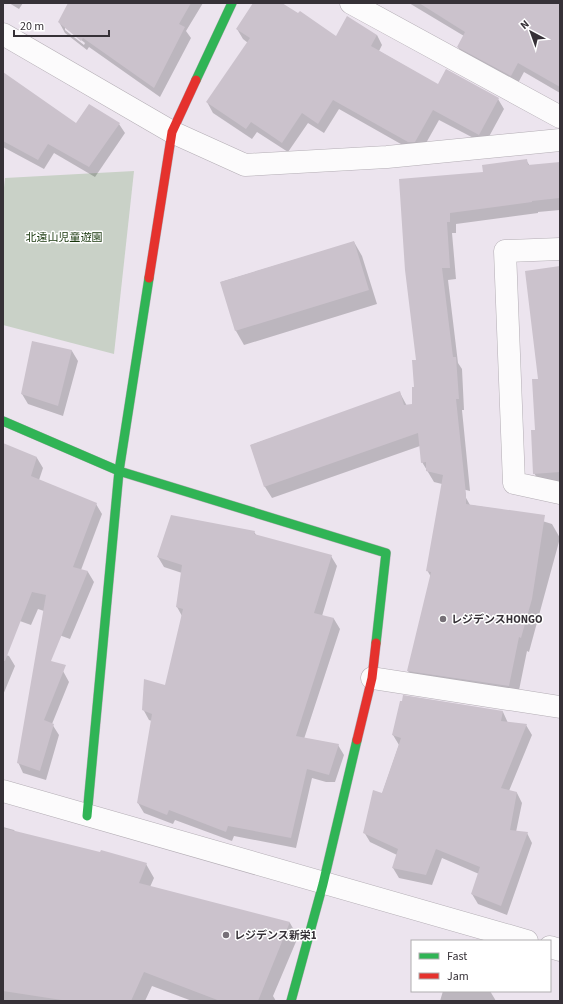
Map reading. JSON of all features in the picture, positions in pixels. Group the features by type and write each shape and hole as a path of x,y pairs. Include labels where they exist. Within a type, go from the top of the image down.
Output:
{"street":[{"path":"87,816 119,471 172,132 232,3"},
{"path":"351,3 560,117"},
{"path":"3,34 172,132 245,165 387,157 560,140"},
{"path":"560,249 505,251 514,483 560,493"},
{"path":"3,422 119,471 386,553 372,678 323,884 291,1001"},
{"path":"372,678 560,707"},
{"path":"3,791 323,884 523,940"}],"green space":[{"name":"北遠山児童遊園","path":"134,171 114,354 3,325 3,197 5,178"}],"building":[{"path":"68,3 191,3 179,24 185,27 154,88 83,38 81,41 58,22"},
{"path":"253,3 282,3 298,13 300,11 336,36 347,16 377,35 371,46 438,84 446,69 499,98 479,135 433,110 415,142 408,142 333,100 318,124 302,113 282,143 251,122 246,129 206,102 250,38 236,29"},
{"path":"419,3 560,3 560,87 518,63 511,76 457,47 465,32"},
{"path":"3,72 76,123 89,104 120,123 89,167 48,144 38,160 3,141"},
{"path":"527,159 528,165 560,162 560,198 450,213 450,222 447,222 450,268 442,268 453,357 456,357 459,399 456,399 466,504 545,515 532,599 521,638 519,637 509,686 407,671 431,572 426,571 443,475 426,471 426,462 421,463 418,433 264,487 250,445 400,391 404,405 412,404 412,387 414,387 412,360 416,360 405,270 399,179 483,172 482,165"},
{"path":"354,241 369,290 235,331 220,282"},
{"path":"560,266 560,472 533,474 531,430 535,430 532,379 538,379 525,271"},
{"path":"32,341 72,350 58,406 21,394"},
{"path":"3,443 37,457 31,476 97,503 73,567 88,571 51,661 66,665 44,720 54,724 40,771 17,763 46,595 32,592 5,661 3,661"},
{"path":"171,515 255,531 254,534 332,555 314,613 334,618 296,736 339,744 329,775 307,769 291,838 228,826 226,832 169,810 167,815 137,803 152,714 142,710 144,679 165,685 183,609 176,607 182,565 157,557"},
{"path":"403,695 503,711 501,721 527,724 501,788 517,792 510,830 528,832 501,906 471,894 480,867 436,849 426,875 392,868 398,849 363,833 373,790 382,793 401,738 392,735 400,701 402,701"},
{"path":"3,828 100,852 101,850 147,863 139,883 290,922 258,1001 220,1001 144,972 131,1001 68,1001 3,991"}],"traffic: fast":[{"path":"196,80 232,3"},
{"path":"87,816 119,471 149,278"},
{"path":"3,421 119,471 386,553 376,643"},
{"path":"291,1001 323,884 357,740"}],"traffic: jam":[{"path":"149,278 172,132 196,80"},
{"path":"357,740 372,678 376,643"}],"place":[{"name":"レジデンスHONGO","path":"443,619"},
{"name":"レジデンス新栄1","path":"226,935"}]}
